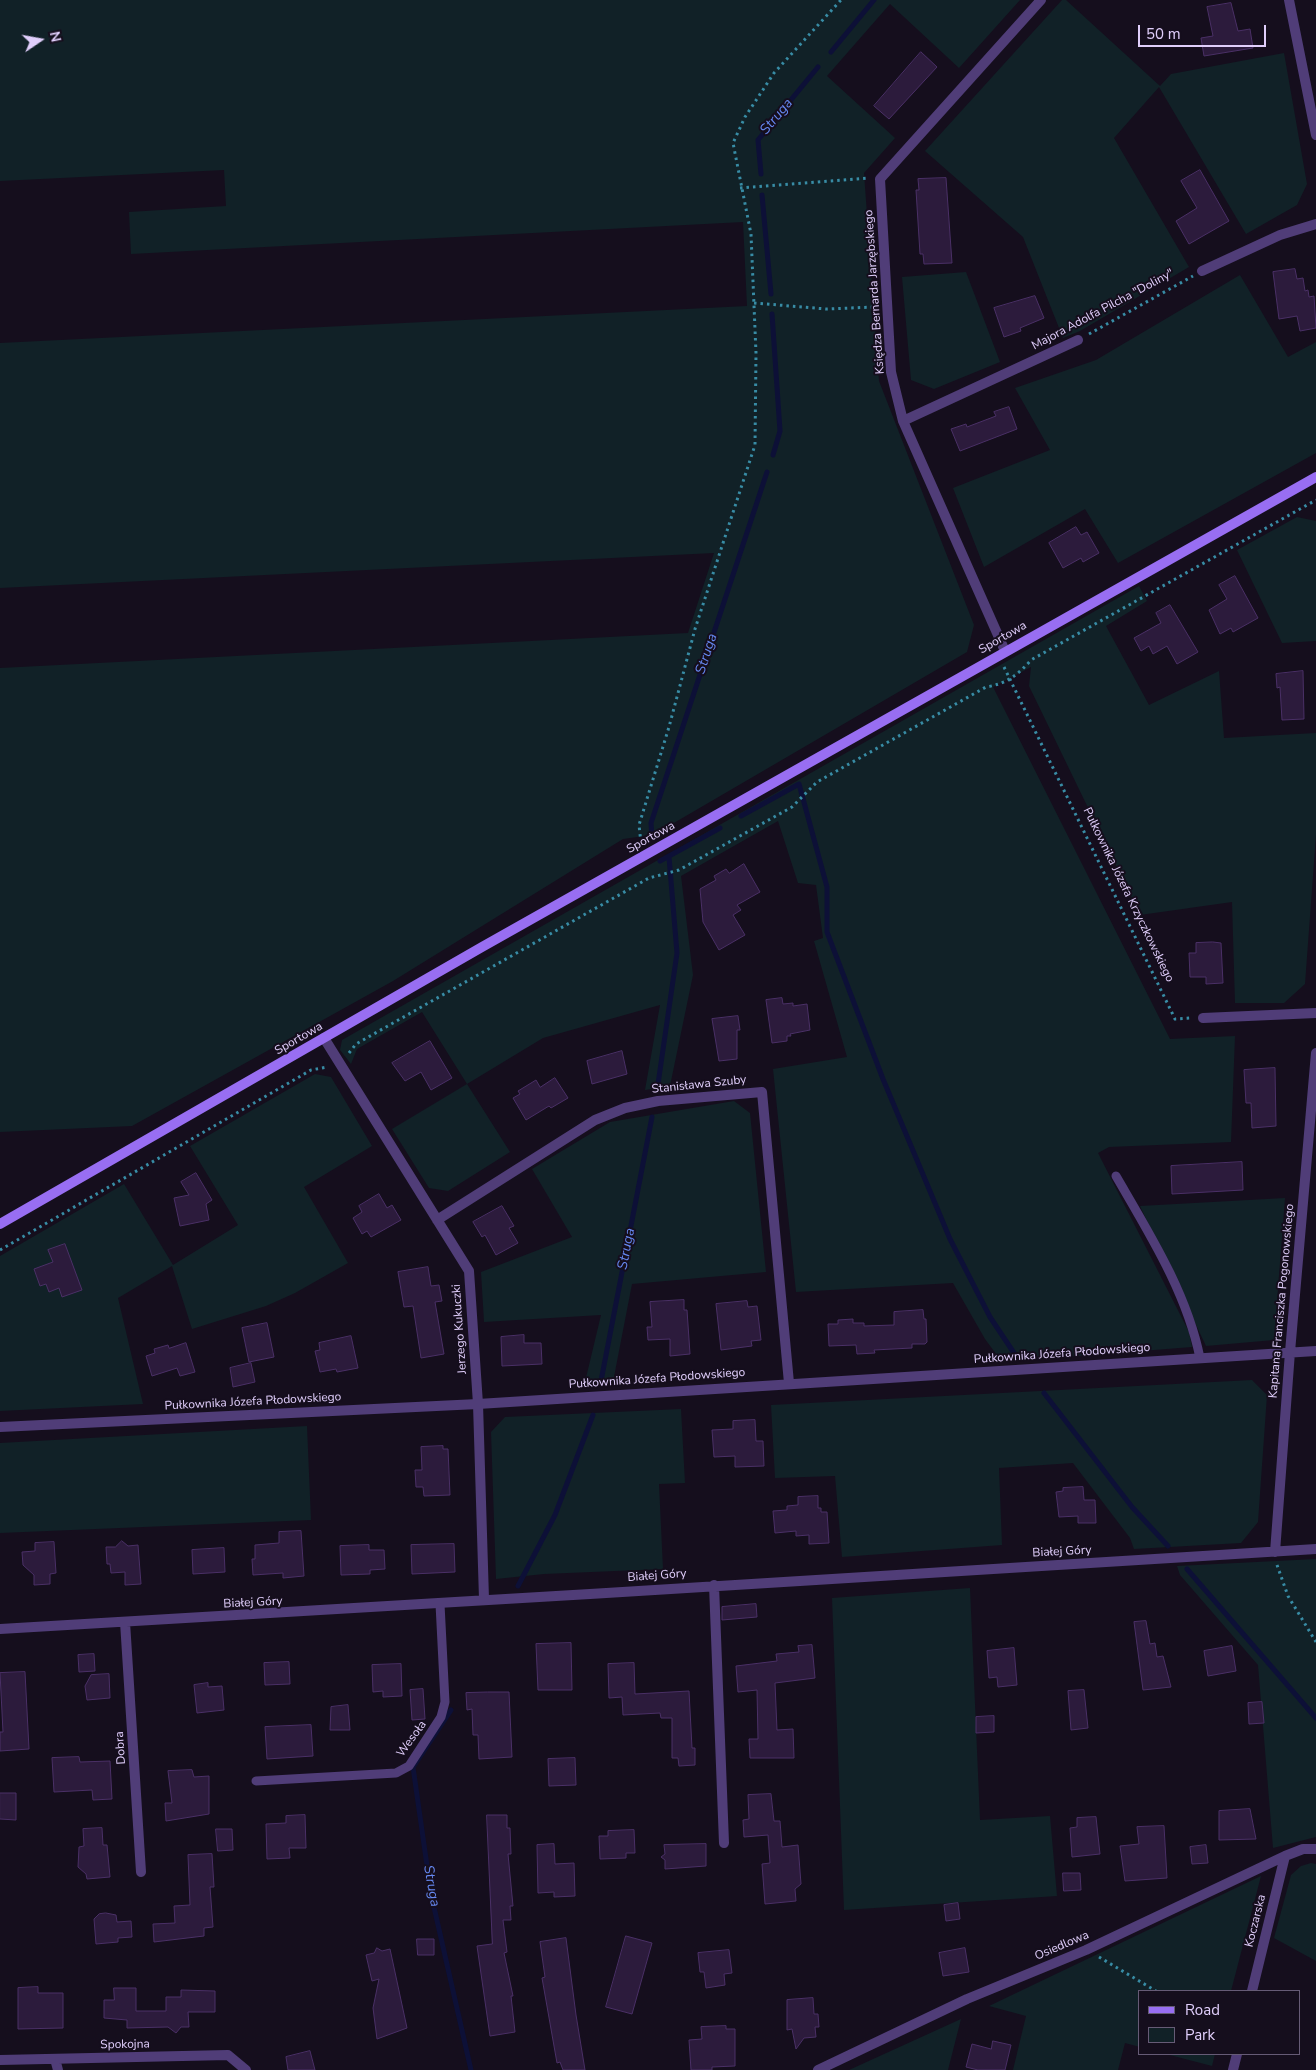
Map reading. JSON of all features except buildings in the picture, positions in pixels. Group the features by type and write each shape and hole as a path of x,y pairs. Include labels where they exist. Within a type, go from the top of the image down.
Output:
{"street":[{"path":"881,180 1041,0"},
{"path":"1289,0 1316,135"},
{"name":"Księdza Bernarda Jarzębskiego","path":"881,180 891,372 903,421 1002,654"},
{"path":"1202,271 1280,235 1316,224"},
{"name":"Majora Adolfa Pilcha \"Doliny\"","path":"903,421 1078,340"},
{"name":"Sportowa","path":"0,1224 482,947 1316,477"},
{"path":"1203,1018 1316,1013"},
{"name":"Jerzego Kukuczki","path":"324,1038 469,1271 478,1404 484,1599"},
{"name":"Kapitana Franciszka Pogonowskiego","path":"1275,1552 1316,1053"},
{"name":"Stanisława Szuby","path":"437,1220 596,1120 624,1108 658,1101 762,1092 789,1383"},
{"name":"Pułkownika Józefa Płodowskiego","path":"0,1427 478,1404 1316,1351"},
{"name":"Białej Góry","path":"0,1629 440,1604 484,1599 1316,1549"},
{"path":"714,1585 724,1843"},
{"name":"Dobra","path":"125,1622 141,1872"},
{"name":"Osiedlowa","path":"818,2070 967,1999 1086,1950 1285,1856 1302,1849 1316,1849"},
{"name":"Koczarska","path":"1252,1990 1285,1856"},
{"name":"Spokojna","path":"0,2060 228,2055 246,2070"},
{"path":"1233,2070 1236,2055"},
{"path":"55,2059 58,2070"}],"lane":[{"path":"1116,1176 1164,1262 1195,1331 1200,1358"},
{"name":"Wesoła","path":"256,1781 396,1773 409,1766 437,1726 445,1702 440,1604"}],"path":[{"path":"642,858 639,825 669,727 695,629 755,446 756,353 751,234 740,188 733,143 745,117 774,73 841,0"},
{"path":"740,188 874,178 881,180"},
{"name":"Majora Adolfa Pilcha \"Doliny\"","path":"1078,340 1202,271"},
{"path":"754,303 826,309 888,306"},
{"path":"664,874 679,870 796,802 818,782 986,687 1010,680 1021,673 1031,660 1316,500"},
{"name":"Pułkownika Józefa Krzyczkowskiego","path":"1002,654 1010,680 1175,1019 1203,1018"},
{"path":"1275,1552 1278,1569 1288,1596 1316,1642"},
{"path":"1086,1950 1154,1990"}],"green space":[{"path":"0,0 1020,0 959,68 890,4 827,76 895,138 864,173 879,381 974,625 967,652 667,827 644,836 623,839 393,981 132,1126 0,1132 0,668 688,633 714,553 0,588 0,343 747,306 743,222 131,254 129,212 226,206 224,170 0,181"},
{"path":"1062,0 1066,0 1160,86 1171,74 1284,53 1307,184 1297,205 1246,234 1159,87 1114,138 1189,267 1080,331 1063,338 1023,237 925,151"},
{"path":"966,272 1000,362 934,389 911,380 902,277"},
{"path":"1240,275 1288,357 1316,342 1316,453 1118,563 1085,509 984,567 953,488 1050,450 1015,388 1096,360"},
{"path":"1297,517 1316,521 1316,641 1282,643 1237,550"},
{"path":"1139,586 1147,601 1106,626 1149,705 1219,671 1224,738 1316,733 1316,835 1305,984 1284,1003 1235,1003 1232,902 1140,915 1029,686 1031,667 993,687 1170,1039 1235,1036 1231,1142 1109,1147 1098,1153 1189,1332 1192,1347 1002,1362 985,1339 953,1283 796,1292 773,1069 847,1057 814,941 823,938 816,885 798,883 778,821 681,876 693,975 670,1086 645,1090 660,1005 543,1038 467,1084 422,1012 357,1049 351,1064 340,1050 342,1040"},
{"path":"315,1074 331,1077 372,1146 304,1187 348,1263 295,1293 266,1306 192,1329 172,1266 118,1298 143,1404 0,1411 0,1256 124,1184 173,1265 238,1225 190,1146"},
{"path":"467,1084 510,1152 448,1191 429,1188 392,1129"},
{"path":"734,1101 750,1113 766,1272 632,1284 613,1382 585,1382 601,1315 484,1322 481,1272 572,1237 532,1169 610,1122"},
{"path":"1285,1198 1274,1340 1206,1346 1140,1206"},
{"path":"1252,1380 1267,1395 1258,1522 1241,1543 1134,1549 1130,1538 1073,1463 999,1468 1002,1545 842,1557 835,1476 775,1478 771,1405"},
{"path":"681,1409 685,1483 659,1484 663,1569 544,1574 496,1579 491,1432 505,1417"},
{"path":"307,1426 311,1520 0,1533 0,1443"},
{"path":"1316,1559 1316,1837 1273,1848 1258,1665 1180,1575 1177,1566"},
{"path":"970,1588 980,1820 1050,1816 1057,1896 844,1910 832,1598"},
{"path":"1311,1863 1316,1864 1316,1961 1274,1938 1291,1875 1301,1866"},
{"path":"1261,1876 1231,1990 1138,1990 1138,2046 1125,2043 1118,2070 1013,2070 1026,2016 989,2006"},
{"path":"961,2019 948,2070 849,2070"},
{"path":"1170,2055 1215,2055 1212,2066"}],"waterway":[{"name":"Struga","path":"831,52 874,0"},
{"name":"Struga","path":"761,174 758,140 818,67"},
{"name":"Struga","path":"762,195 771,294"},
{"name":"Struga","path":"772,314 780,431 773,455"},
{"name":"Struga","path":"652,837 651,823 767,472"},
{"path":"741,816 799,784 827,887 827,932 883,1079 950,1239 990,1317 1016,1356"},
{"path":"660,861 720,828"},
{"name":"Struga","path":"658,1084 677,953 669,857"},
{"name":"Struga","path":"601,1381 652,1117"},
{"path":"1044,1393 1132,1507 1168,1546"},
{"name":"Struga","path":"518,1586 555,1515 593,1415"},
{"path":"1187,1569 1316,1718"},
{"name":"Struga","path":"451,1710 413,1767 431,1894 471,2070"}]}
